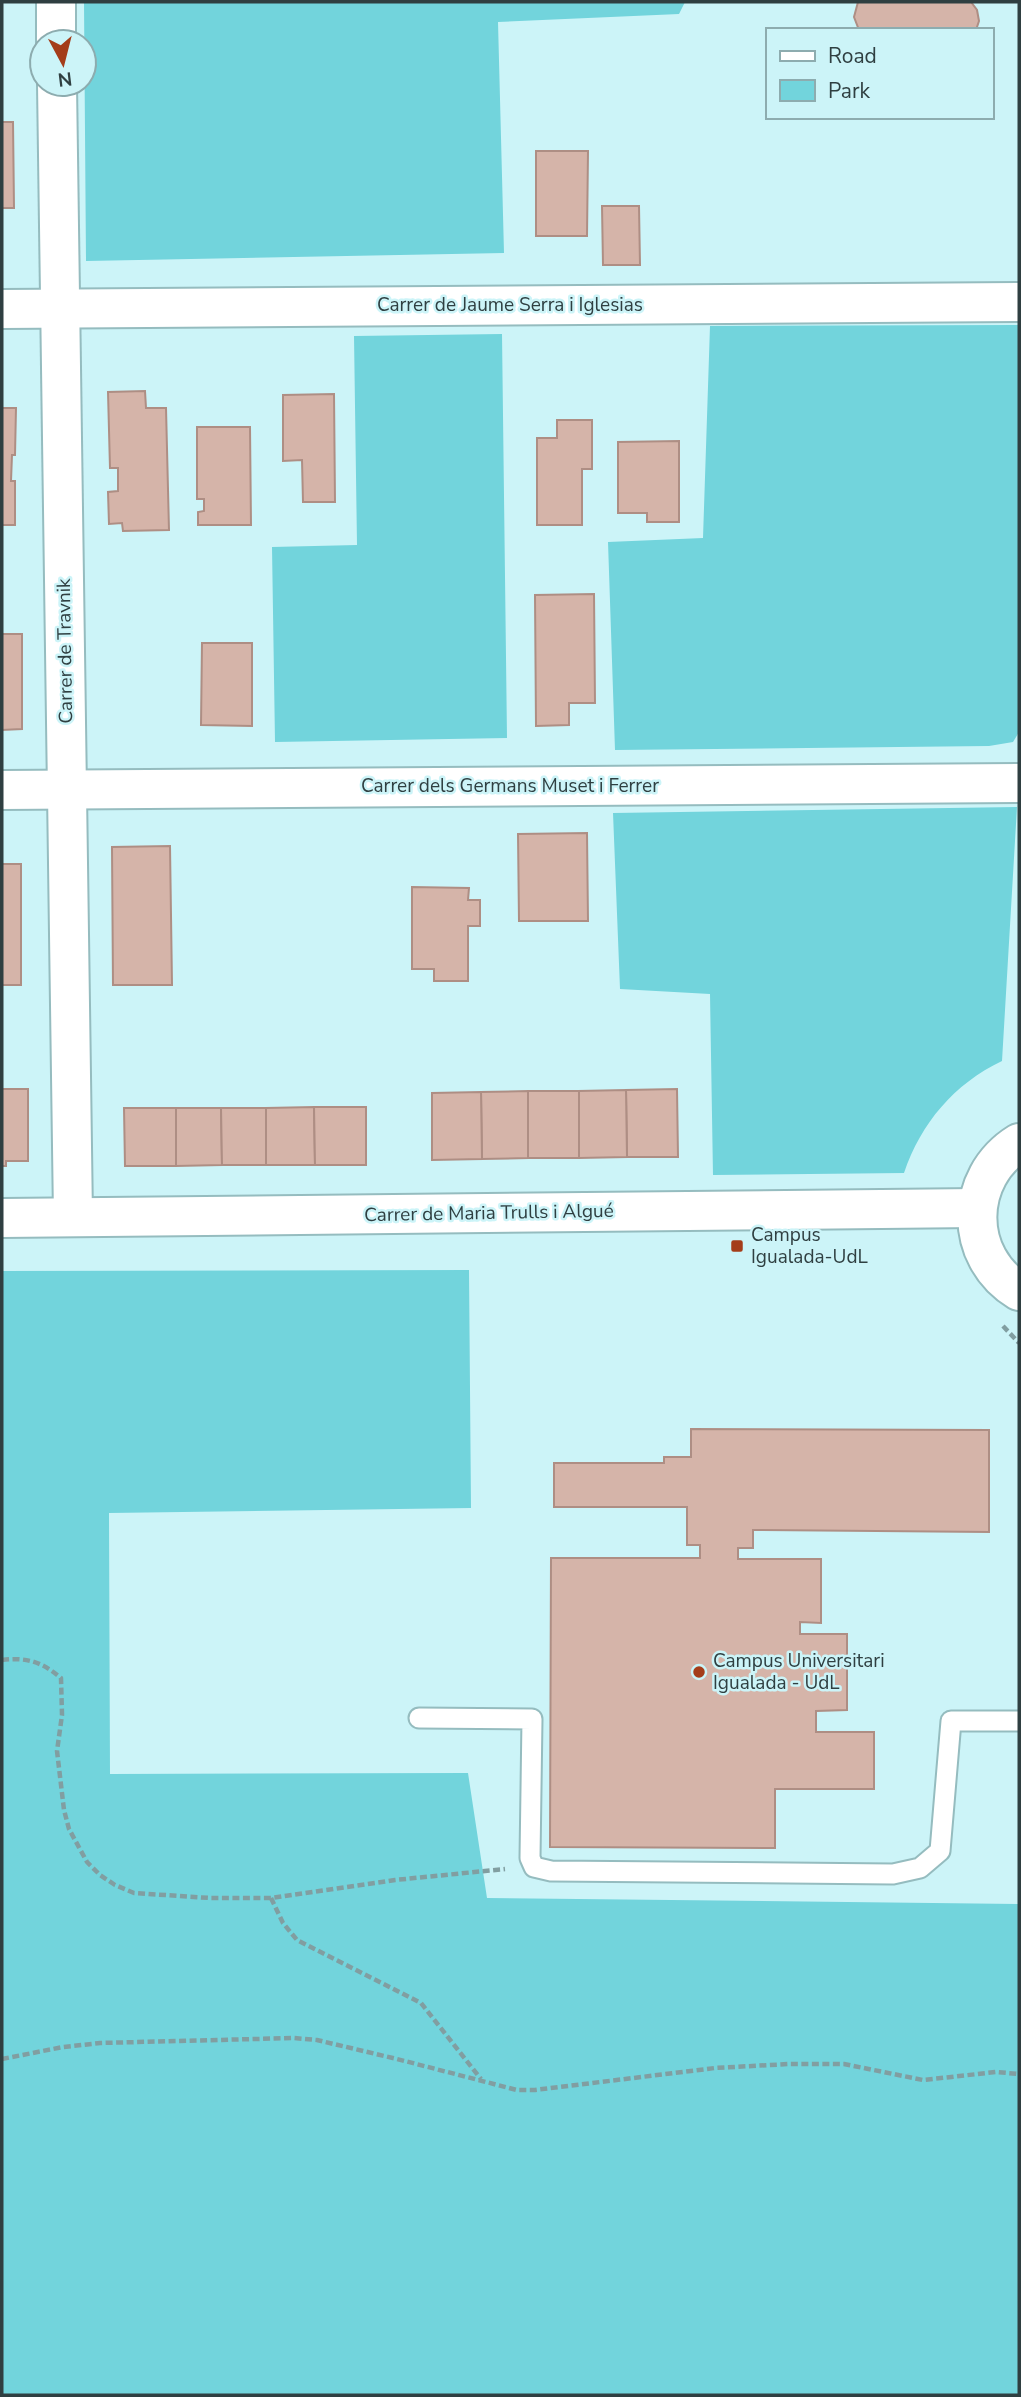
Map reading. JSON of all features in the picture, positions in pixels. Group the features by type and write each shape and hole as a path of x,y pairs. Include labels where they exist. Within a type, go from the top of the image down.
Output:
{"street":[{"path":"55,2 56,28"},
{"name":"Carrer de Travnik","path":"57,98 73,1217"},
{"name":"Carrer de Jaume Serra i Iglesias","path":"2,309 1019,302"},
{"name":"Carrer dels Germans Muset i Ferrer","path":"2,790 1019,783"},
{"path":"1019,1143 1005,1153 988,1173 976,1209 980,1242 987,1258 997,1273 1019,1291"},
{"name":"Carrer de Maria Trulls i Algué","path":"2,1218 976,1209"}],"lane":[{"path":"419,1718 532,1719 530,1858 534,1867 551,1871 893,1874 920,1868 940,1851 951,1721 1019,1721"}],"path":[{"path":"2,1660 25,1658 45,1664 61,1678 62,1715 57,1751 69,1829 87,1861 100,1875 134,1893 210,1898 271,1898 413,1879 534,1867"},
{"path":"271,1898 283,1923 297,1940 421,2003 481,2080"},
{"path":"2,2059 100,2043 285,2037 317,2040 517,2090 715,2068 789,2064 844,2064 923,2080 986,2073 1019,2074"}],"green space":[{"path":"84,2 685,2 679,14 498,22 504,253 86,261 85,98 98,98 98,28 84,28"},
{"path":"1019,325 1019,732 1013,742 989,746 615,750 608,542 703,538 710,326"},
{"path":"502,334 507,738 275,742 272,547 357,545 354,336"},
{"path":"1017,807 1002,1061 969,1081 941,1107 920,1138 904,1173 713,1175 710,994 620,989 613,813"},
{"path":"469,1270 471,1508 109,1513 110,1774 468,1773 487,1898 1019,1904 1019,2395 2,2395 2,1271"}],"building":[{"path":"858,2 971,2 977,10 979,21 977,28 858,28 854,17"},
{"path":"2,122 13,122 14,208 2,208"},
{"path":"536,151 588,151 587,236 536,236"},
{"path":"602,206 639,206 640,265 603,265"},
{"path":"145,391 146,408 166,408 169,530 123,531 122,523 109,524 108,492 118,491 118,468 110,468 108,392"},
{"path":"334,394 335,502 303,502 302,460 283,461 283,395"},
{"path":"2,408 16,408 15,455 12,455 11,481 15,481 15,525 2,525"},
{"path":"557,420 592,420 592,469 582,469 582,525 537,525 537,438 557,438"},
{"path":"197,427 250,427 251,525 198,525 198,512 204,511 204,499 197,499"},
{"path":"679,441 679,522 647,522 647,513 618,513 618,442"},
{"path":"594,594 595,703 569,703 569,725 536,726 535,595"},
{"path":"2,634 22,634 22,729 2,730"},
{"path":"202,643 252,643 252,726 201,725"},
{"path":"587,833 588,921 519,921 518,834"},
{"path":"170,846 172,985 113,985 112,847"},
{"path":"2,864 21,864 21,985 2,985"},
{"path":"412,887 469,888 468,900 480,900 480,926 468,926 468,981 434,981 434,969 412,969"},
{"path":"2,1089 28,1089 28,1161 6,1161 6,1166 2,1166"},
{"path":"677,1089 678,1157 627,1157 626,1090"},
{"path":"626,1090 627,1157 579,1158 579,1091"},
{"path":"528,1091 528,1158 482,1159 481,1092"},
{"path":"528,1091 579,1091 579,1158 528,1158"},
{"path":"481,1092 482,1159 432,1160 432,1093"},
{"path":"314,1107 315,1165 266,1165 266,1108"},
{"path":"314,1107 366,1107 366,1165 315,1165"},
{"path":"124,1108 176,1108 176,1166 125,1166"},
{"path":"176,1108 221,1108 222,1165 176,1166"},
{"path":"221,1108 266,1108 266,1165 222,1165"},
{"name":"Campus Universitari Igualada - UdL","path":"691,1429 989,1430 989,1532 753,1530 753,1548 738,1548 738,1559 821,1559 821,1623 800,1622 800,1634 847,1634 847,1710 816,1711 816,1732 874,1732 874,1789 775,1789 775,1848 550,1847 551,1558 700,1558 700,1545 687,1545 687,1507 554,1507 554,1463 664,1463 664,1457 691,1457"}],"place":[{"name":"Campus Igualada-UdL","path":"737,1246"},
{"name":"Campus Universitari Igualada - UdL","path":"699,1672"}]}
